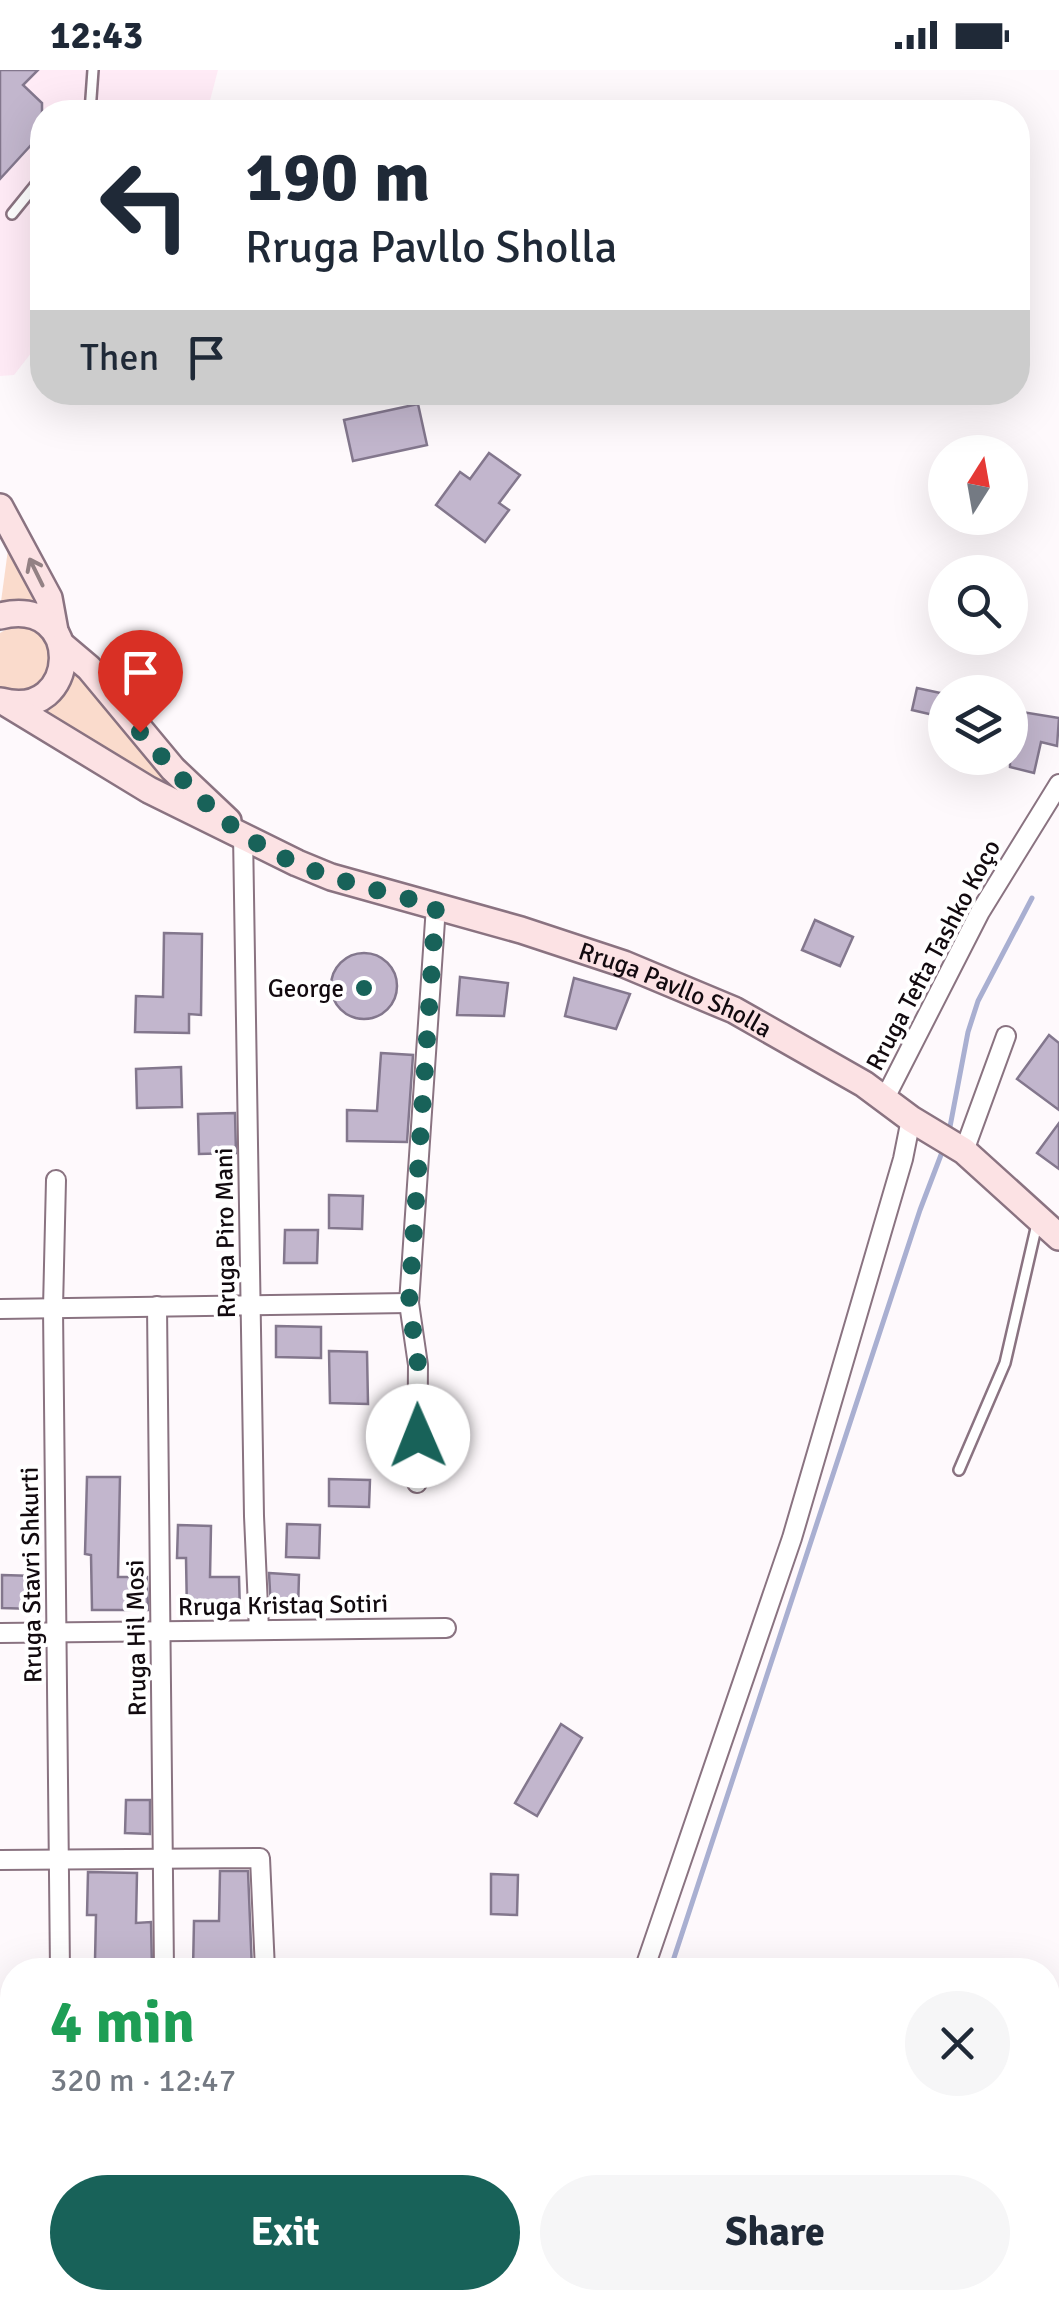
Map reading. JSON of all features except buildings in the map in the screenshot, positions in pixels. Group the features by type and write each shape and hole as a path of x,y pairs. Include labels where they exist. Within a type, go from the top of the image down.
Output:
{"street":[{"path":"0,543 2,512"},
{"path":"2,512 49,598 64,666 56,684 43,697 25,704 3,702"},
{"path":"0,616 22,612 40,618 59,639"},
{"name":"Rruga Pavllo Sholla","path":"59,639 172,769 243,834"},
{"name":"Rruga Pavllo Sholla","path":"3,702 149,790 297,864 331,878 624,964 734,1010 864,1084 921,1126 964,1151 1059,1237"},
{"name":"Rruga Tefta Tashko Koço","path":"884,1100 980,912 1059,784"},
{"name":"Rruga Piro Mani","path":"243,834 259,1630"},
{"path":"417,1483 418,1364 409,1303 436,906"},
{"path":"964,1151 1006,1036"},
{"path":"648,1958 792,1538 903,1159 921,1126"},
{"name":"Rruga Stavri Shkurti","path":"56,1180 60,1958"},
{"path":"0,1308 409,1303"},
{"name":"Rruga Hil Mosi","path":"157,1306 164,1958"},
{"name":"Rruga Kristaq Sotiri","path":"0,1633 446,1628"},
{"path":"0,1860 260,1858 264,1958"}],"lane":[{"path":"91,100 93,70"},
{"path":"12,214 30,192"},
{"path":"958,1470 1005,1364 1039,1217"}],"shaded area":[{"path":"0,70 218,70 210,100 30,100 30,354 14,375 0,376"},
{"path":"9,542 37,605 0,609"},
{"path":"27,627 37,632 51,650 50,673 34,689 12,692 0,687 0,633"},
{"path":"71,667 168,784 41,713 62,694"}],"waterway":[{"path":"949,1132 968,1032 978,1001 1032,898"},
{"path":"674,1958 944,1147"}],"place":[{"name":"George","path":"364,988"}],"route":[{"path":"140,732 172,769 243,834 331,878 436,906 409,1303 418,1364 418,1436"}]}
